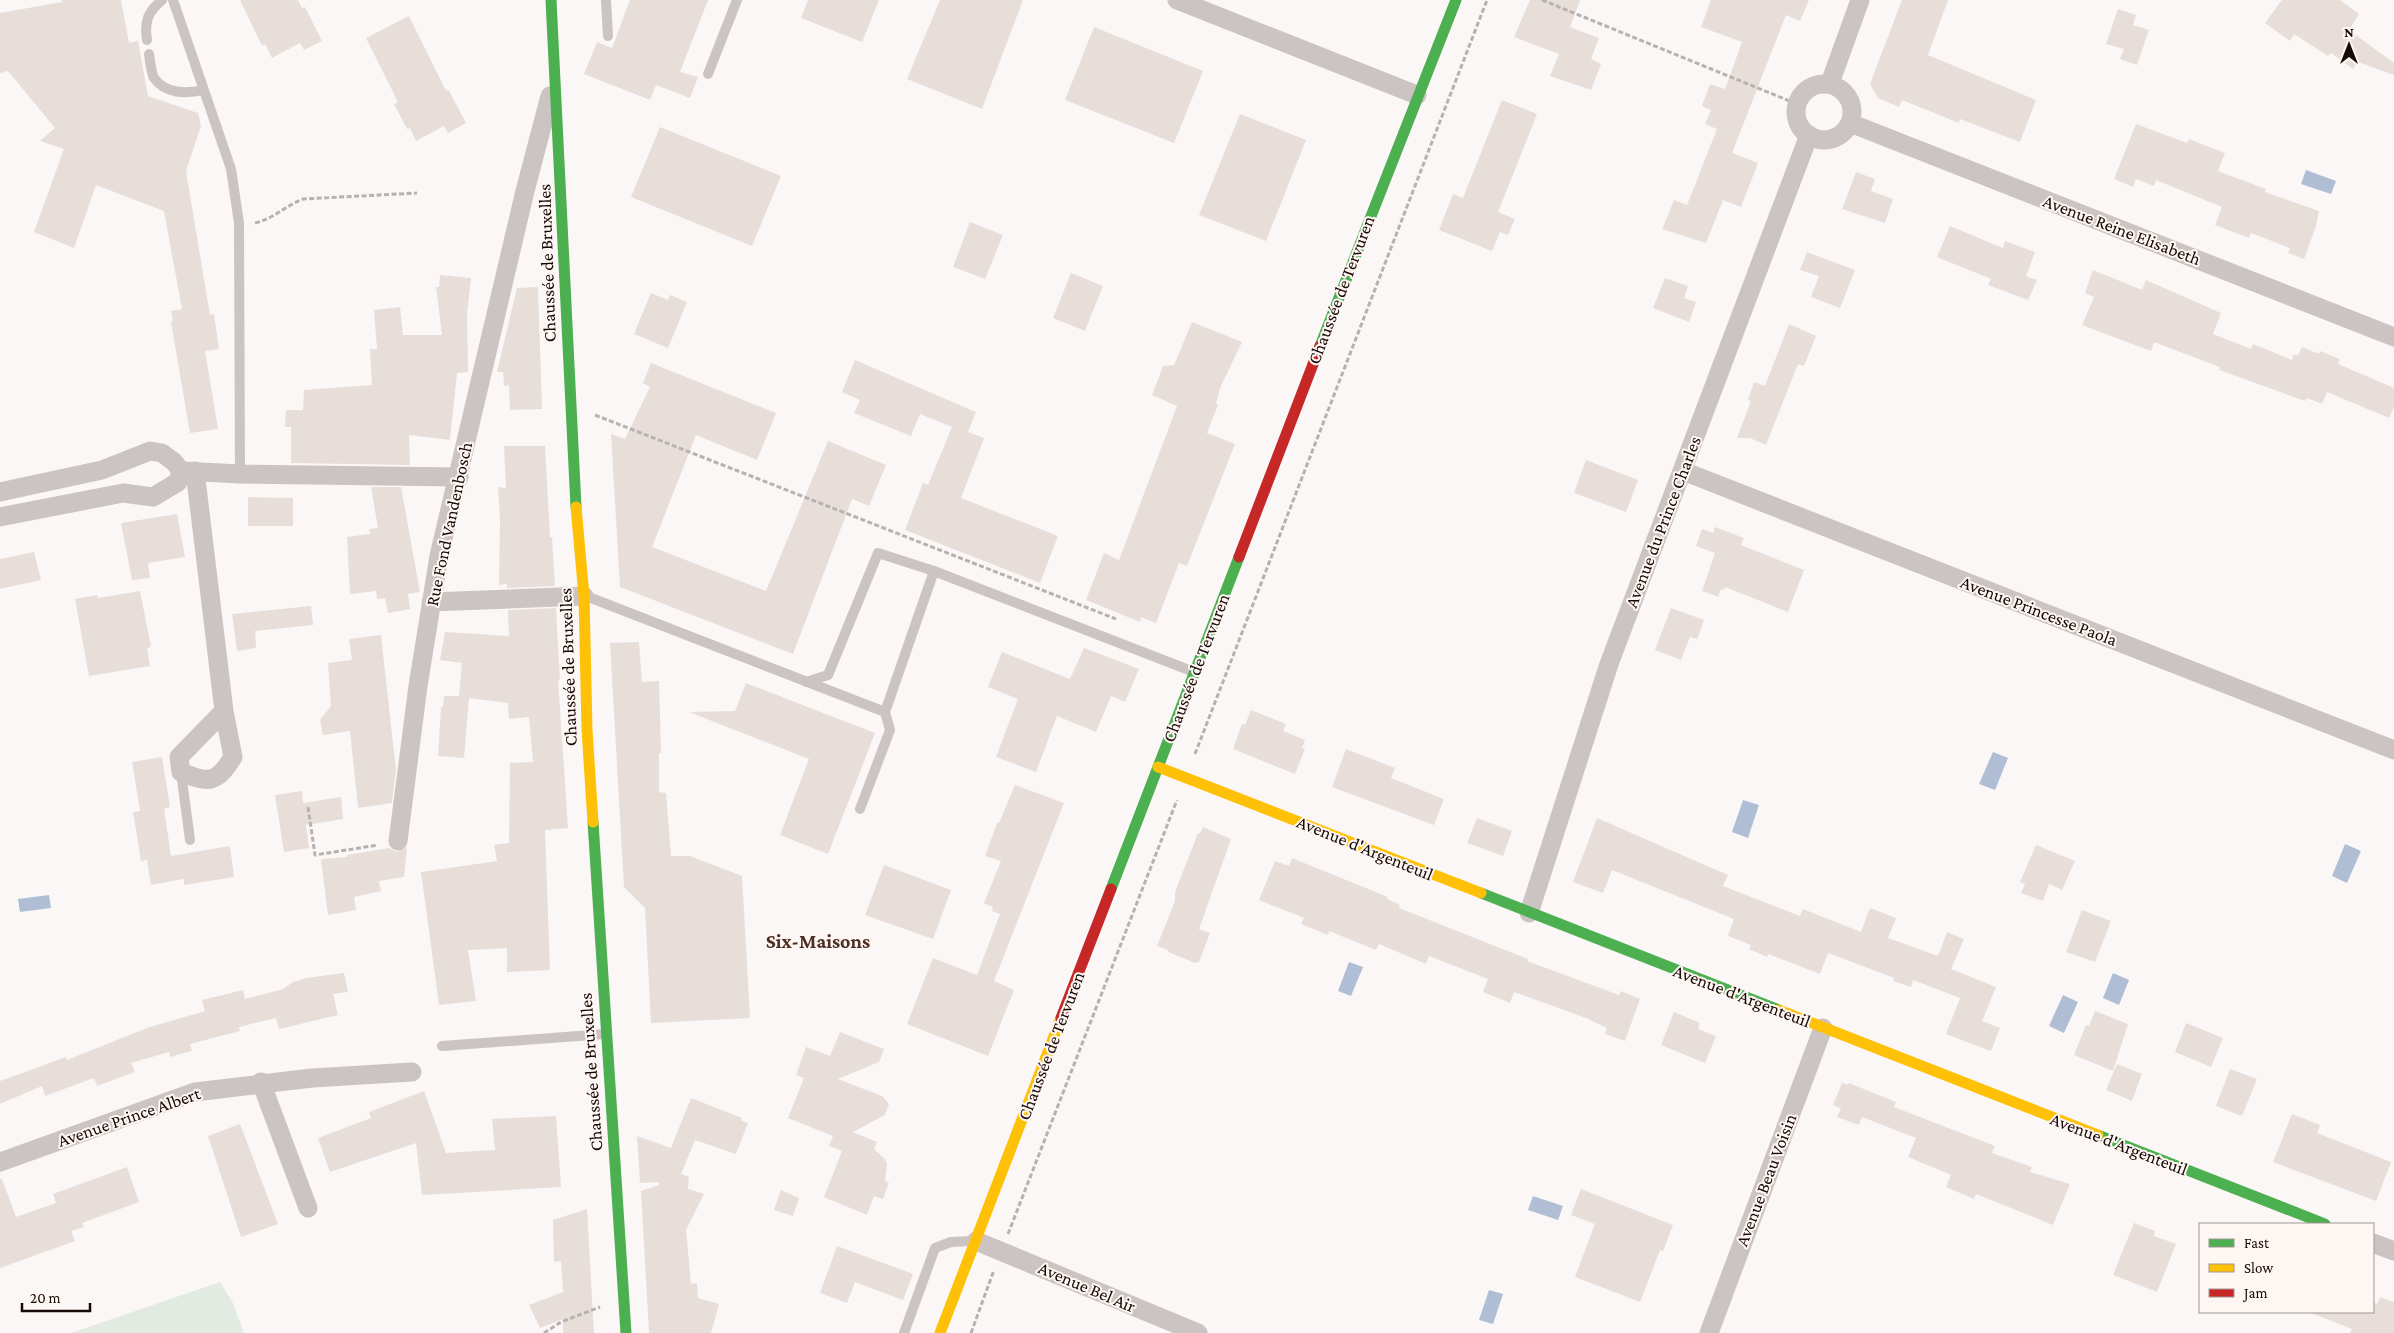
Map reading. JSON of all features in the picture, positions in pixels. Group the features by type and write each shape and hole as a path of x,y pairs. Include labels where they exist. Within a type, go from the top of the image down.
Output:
{"main road":[{"name":"Chaussée de Bruxelles","path":"551,0 574,478 584,596 587,730 626,1333"},
{"name":"Chaussée de Tervuren","path":"940,1333 1417,95 1456,0"},
{"name":"Avenue d'Argenteuil","path":"1158,767 2323,1223"}],"street":[{"path":"1177,0 1417,95"},
{"path":"1830,83 1860,0"},
{"name":"Rue Fond Vandenbosch","path":"398,841 439,556 525,191 554,80"},
{"path":"1830,83 1842,89 1848,96 1853,113 1850,123 1838,137 1818,140 1808,135 1798,122 1797,104 1807,89 1816,85 1830,83"},
{"name":"Avenue Reine Elisabeth","path":"1850,123 2394,337"},
{"name":"Avenue du Prince Charles","path":"1530,913 1609,664 1808,135"},
{"path":"0,492 102,470 150,452 162,453 188,471 240,474 459,477"},
{"path":"0,517 116,494 153,497 178,482 188,471"},
{"path":"188,471 224,711 233,757 223,772 211,780 197,779 181,772 179,757 224,711"},
{"name":"Avenue Princesse Paola","path":"1683,471 2394,750"},
{"path":"431,602 584,596"},
{"name":"Avenue Beau Voisin","path":"1709,1333 1823,1028"},
{"name":"Avenue Prince Albert","path":"0,1162 195,1092 261,1082 412,1072"},
{"path":"261,1082 308,1208"},
{"name":"Avenue Bel Air","path":"976,1241 1198,1333"},
{"path":"2374,1243 2394,1251"}],"lane":[{"path":"147,40 147,17 150,10 162,0"},
{"path":"173,0 231,168 239,224 240,474"},
{"path":"606,0 608,36"},
{"path":"708,74 737,0"},
{"path":"149,54 154,77 170,90 189,93 203,90"},
{"path":"806,682 828,675 878,553 934,571 1195,672"},
{"path":"860,809 890,730 885,712 934,571"},
{"path":"584,596 885,712"},
{"path":"181,772 190,840"},
{"path":"442,1046 606,1034"},
{"path":"904,1333 935,1248 951,1242 976,1241"}],"path":[{"path":"971,1333 1001,1251 1186,778 1486,0"},
{"path":"1542,0 1797,104"},
{"path":"239,224 250,224 270,219 287,205 303,199 417,193"},
{"path":"570,405 1116,619"},
{"path":"308,807 315,855 398,841"},
{"path":"544,1333 560,1322 589,1309 624,1301"}],"shaded area":[{"path":"220,1282 232,1301 244,1333 71,1333"}],"water":[{"path":"2306,170 2336,181 2331,194 2301,184"},
{"path":"1993,752 2008,758 1995,790 1979,784"},
{"path":"1743,800 1759,805 1748,838 1732,832"},
{"path":"2345,844 2361,851 2347,883 2332,876"},
{"path":"49,895 51,908 20,912 18,899"},
{"path":"1349,962 1363,967 1351,996 1338,991"},
{"path":"2113,973 2129,980 2119,1005 2103,998"},
{"path":"2063,995 2078,1002 2064,1033 2049,1026"},
{"path":"1533,1196 1563,1206 1558,1220 1528,1210"},
{"path":"1489,1290 1503,1294 1493,1324 1479,1320"}],"building":[{"path":"62,0 121,0 129,43 138,41 148,96 198,113 201,126 186,171 210,315 214,314 219,349 205,351 218,429 190,433 171,322 173,321 171,311 182,309 164,211 96,185 74,248 34,232 64,149 40,141 55,128 8,71 0,73 0,13 62,2"},
{"path":"240,0 298,0 302,8 305,7 322,41 304,50 300,43 272,58 265,44 262,46"},
{"path":"630,0 708,0 680,72 698,77 690,98 656,85 650,100 584,74 597,42 612,48"},
{"path":"808,0 879,0 862,42 801,18"},
{"path":"940,0 1023,0 982,109 907,79"},
{"path":"1530,0 1580,0 1570,27 1599,38 1591,59 1601,64 1591,90 1550,76 1559,54 1514,37"},
{"path":"1711,0 1809,0 1800,21 1786,15 1732,153 1758,163 1741,207 1723,200 1706,243 1662,229 1674,200 1687,205 1717,129 1705,124 1711,110 1702,106 1710,84 1725,89 1742,42 1701,27"},
{"path":"1902,0 1948,0 1928,55 2036,100 2020,142 1960,119 1959,123 1902,100 1899,107 1878,98 1870,84"},
{"path":"2282,0 2340,0 2359,14 2349,30 2394,63 2394,75 2358,62 2353,69 2331,53 2328,56 2294,34 2290,41 2265,23"},
{"path":"2118,9 2136,15 2133,25 2149,30 2137,65 2120,59 2124,49 2106,44"},
{"path":"409,16 446,91 448,89 466,123 448,133 444,126 416,141 410,128 407,129 394,104 398,102 366,38"},
{"path":"1094,27 1203,71 1174,143 1065,100"},
{"path":"1502,100 1537,114 1498,212 1515,219 1508,235 1500,232 1492,251 1439,230 1453,194 1463,198"},
{"path":"1240,114 1306,140 1266,241 1199,215"},
{"path":"2136,124 2187,143 2189,139 2225,153 2218,171 2266,189 2265,192 2319,211 2316,226 2304,259 2288,253 2290,248 2251,233 2249,238 2215,225 2222,207 2156,180 2154,186 2136,179 2133,187 2114,179"},
{"path":"660,127 781,176 752,246 631,197"},
{"path":"1856,172 1875,179 1871,191 1893,199 1885,223 1842,209"},
{"path":"970,222 1003,235 985,279 953,267"},
{"path":"1950,226 2003,248 2005,241 2035,252 2026,276 2037,280 2028,300 1988,285 1991,279 1937,257"},
{"path":"1807,252 1855,270 1840,308 1811,297 1819,276 1800,270"},
{"path":"2093,270 2142,290 2146,280 2221,313 2213,334 2251,349 2253,344 2292,360 2294,354 2298,356 2302,347 2319,354 2320,351 2340,359 2338,364 2394,388 2394,407 2389,418 2327,392 2322,404 2307,398 2305,401 2219,370 2220,367 2154,342 2151,351 2082,325 2094,297 2085,293"},
{"path":"1071,273 1103,286 1085,331 1053,318"},
{"path":"440,275 471,278 467,313 468,372 457,373 450,440 409,435 410,465 291,463 291,427 285,427 286,410 303,410 304,390 372,385 370,349 377,349 374,310 400,307 403,335 442,335 436,287 439,287"},
{"path":"1665,278 1688,286 1684,298 1696,302 1689,322 1653,308"},
{"path":"538,287 542,409 510,410 509,385 504,386 503,372 497,372 517,288"},
{"path":"651,293 668,300 670,295 687,302 668,348 634,334"},
{"path":"1192,322 1242,342 1220,388 1216,404 1218,405 1207,433 1235,444 1187,566 1179,563 1156,623 1141,617 1140,622 1086,600 1104,553 1119,560 1177,406 1152,395 1163,366 1174,365"},
{"path":"1789,324 1816,336 1804,366 1798,364 1766,445 1750,438 1737,438 1751,401 1748,400 1754,382 1765,386"},
{"path":"855,360 976,412 968,432 984,438 961,498 1058,536 1040,583 905,530 923,483 928,485 952,427 920,414 911,436 854,413 860,400 842,392"},
{"path":"651,363 776,413 757,460 696,435 652,547 766,591 828,441 886,465 869,506 852,499 793,654 620,587 611,434 625,439 650,387 643,383"},
{"path":"504,446 545,446 555,586 507,588 507,584 499,585 500,519 498,487 506,488"},
{"path":"1586,460 1638,480 1626,512 1574,493"},
{"path":"371,487 401,487 420,592 408,594 410,609 388,613 385,598 377,599 376,591 350,594 347,537 370,534 369,529 378,528"},
{"path":"248,497 293,498 293,526 248,526"},
{"path":"177,514 185,557 148,563 150,578 132,580 121,523"},
{"path":"1715,527 1744,538 1741,545 1804,570 1788,612 1725,587 1724,590 1721,589 1718,597 1702,591 1715,553 1696,546 1702,529 1713,533"},
{"path":"34,552 41,580 0,589 0,559"},
{"path":"140,591 151,647 147,648 150,666 89,676 75,599 97,595 98,598"},
{"path":"311,606 313,625 255,631 256,648 237,651 232,614"},
{"path":"556,608 560,681 558,680 568,828 545,830 550,970 507,972 507,948 468,950 476,1001 439,1005 421,872 497,861 494,845 509,843 510,763 533,762 529,717 509,719 508,703 469,698 464,758 438,756 441,707 443,707 444,696 459,696 462,663 440,660 445,632 509,636 508,610"},
{"path":"1671,608 1704,620 1697,639 1690,637 1681,660 1655,650"},
{"path":"381,635 396,770 392,803 358,808 350,731 323,735 320,720 331,706 328,663 352,660 349,639"},
{"path":"639,642 642,682 659,681 661,753 659,753 659,792 666,793 671,856 690,856 742,876 750,1018 651,1023 645,908 624,887 610,643"},
{"path":"1084,648 1139,669 1125,702 1111,696 1096,732 1057,716 1036,772 996,757 1018,699 988,687 1002,652 1070,679"},
{"path":"746,683 875,733 828,854 780,835 809,759 689,712 735,711"},
{"path":"1251,710 1286,724 1283,731 1305,740 1302,748 1305,749 1295,774 1233,749 1242,724 1245,725"},
{"path":"1346,749 1395,768 1391,778 1444,799 1434,825 1332,787"},
{"path":"162,757 170,807 164,809 171,856 230,846 234,877 184,885 184,879 151,885 147,860 141,861 133,812 140,811 132,762"},
{"path":"1015,785 1064,803 994,981 1014,990 988,1056 907,1024 933,958 977,975 1000,914 992,911 993,907 984,903 1001,861 985,856 997,823 999,823"},
{"path":"302,791 303,803 341,797 343,819 306,825 309,848 284,852 275,795"},
{"path":"1477,818 1512,831 1503,856 1467,843"},
{"path":"1597,818 1728,875 1723,886 1800,916 1803,909 1861,932 1870,908 1896,918 1888,938 1938,956 1947,932 1964,939 1951,969 1996,987 1982,1021 2000,1028 1991,1051 1946,1034 1960,998 1913,980 1911,987 1893,981 1894,978 1828,953 1820,974 1768,954 1767,957 1749,949 1751,945 1728,936 1734,919 1612,870 1603,893 1573,882"},
{"path":"1203,827 1231,839 1199,929 1210,933 1199,962 1195,963 1157,946 1175,901 1175,892 1198,833 1200,834"},
{"path":"2036,845 2075,861 2062,890 2049,884 2043,901 2021,893 2025,884 2020,882"},
{"path":"407,847 404,877 379,881 381,891 354,897 356,910 328,915 321,859 347,857 347,855 389,848 397,852"},
{"path":"1292,858 1388,897 1387,899 1400,905 1399,908 1528,959 1527,961 1619,995 1621,991 1640,999 1625,1041 1605,1034 1607,1028 1586,1018 1514,992 1510,1003 1483,992 1488,979 1429,956 1426,964 1379,944 1376,950 1329,931 1328,935 1301,924 1304,918 1259,900 1275,861 1289,866"},
{"path":"884,865 951,890 933,939 865,915"},
{"path":"2082,910 2111,921 2095,962 2066,952"},
{"path":"344,973 348,992 333,994 338,1015 279,1029 276,1018 239,1027 240,1031 190,1044 192,1051 170,1057 169,1052 131,1063 135,1072 97,1086 94,1078 45,1096 42,1086 0,1104 0,1081 66,1057 67,1060 147,1028 205,1011 202,1000 243,990 245,999 283,989 293,982 306,978"},
{"path":"2095,1011 2128,1024 2113,1071 2074,1055 2086,1025 2089,1026"},
{"path":"1674,1012 1700,1023 1698,1029 1716,1036 1705,1063 1661,1045"},
{"path":"2186,1023 2223,1038 2211,1067 2175,1052"},
{"path":"840,1032 884,1049 879,1062 838,1079 882,1096 889,1104 885,1115 853,1132 877,1142 874,1149 885,1159 887,1164 885,1181 889,1183 883,1199 874,1196 867,1215 824,1197 842,1151 829,1146 833,1136 788,1118 804,1078 796,1075 806,1047 830,1056"},
{"path":"2117,1064 2142,1074 2132,1101 2106,1090"},
{"path":"2230,1069 2257,1079 2242,1116 2216,1106"},
{"path":"1842,1083 1848,1085 1849,1083 1896,1102 1894,1107 1995,1146 1992,1153 2032,1167 2030,1172 2070,1184 2053,1225 1976,1194 1974,1199 1946,1187 1951,1175 1908,1157 1916,1138 1862,1117 1859,1125 1837,1117 1841,1109 1833,1105"},
{"path":"424,1091 446,1153 495,1150 492,1119 556,1116 561,1187 422,1195 416,1143 330,1172 318,1138 371,1118 369,1112"},
{"path":"691,1098 742,1118 741,1120 748,1123 736,1154 695,1140 681,1174 689,1177 688,1189 704,1194 686,1230 691,1284 697,1283 698,1298 719,1304 711,1333 649,1333 641,1191 659,1185 659,1182 640,1183 637,1136 671,1148"},
{"path":"2292,1114 2320,1125 2317,1133 2391,1162 2376,1201 2273,1162"},
{"path":"240,1124 278,1224 241,1237 208,1136"},
{"path":"127,1167 139,1202 82,1223 84,1227 71,1231 75,1241 0,1268 0,1179 2,1179 16,1217 56,1203 53,1194"},
{"path":"1581,1189 1673,1225 1663,1251 1660,1250 1640,1302 1575,1277 1595,1224 1571,1215"},
{"path":"781,1190 799,1198 793,1216 774,1210"},
{"path":"587,1209 594,1333 563,1333 563,1319 540,1328 529,1305 563,1292 561,1261 554,1262 553,1220"},
{"path":"2134,1223 2155,1231 2154,1236 2176,1244 2157,1292 2113,1275"},
{"path":"837,1246 913,1274 903,1300 855,1282 847,1303 820,1293"},
{"path":"2380,1297 2394,1302 2394,1333 2350,1333 2352,1329 2311,1313 2374,1313 2374,1302 2377,1304"}],"traffic: fast":[{"path":"551,0 576,507"},
{"path":"1320,346 1456,0"},
{"path":"1111,889 1239,557"},
{"path":"593,822 626,1333"},
{"path":"1481,893 1779,1010"},
{"path":"2098,1135 2322,1223"}],"traffic: slow":[{"path":"576,507 584,596 587,730 593,822"},
{"path":"1158,767 1481,893"},
{"path":"1779,1010 2098,1135"},
{"path":"940,1333 1061,1018"}],"traffic: jam":[{"path":"1239,557 1320,346"},
{"path":"1061,1018 1111,889"}],"district":[{"name":"Six-Maisons","path":"818,941"}]}
